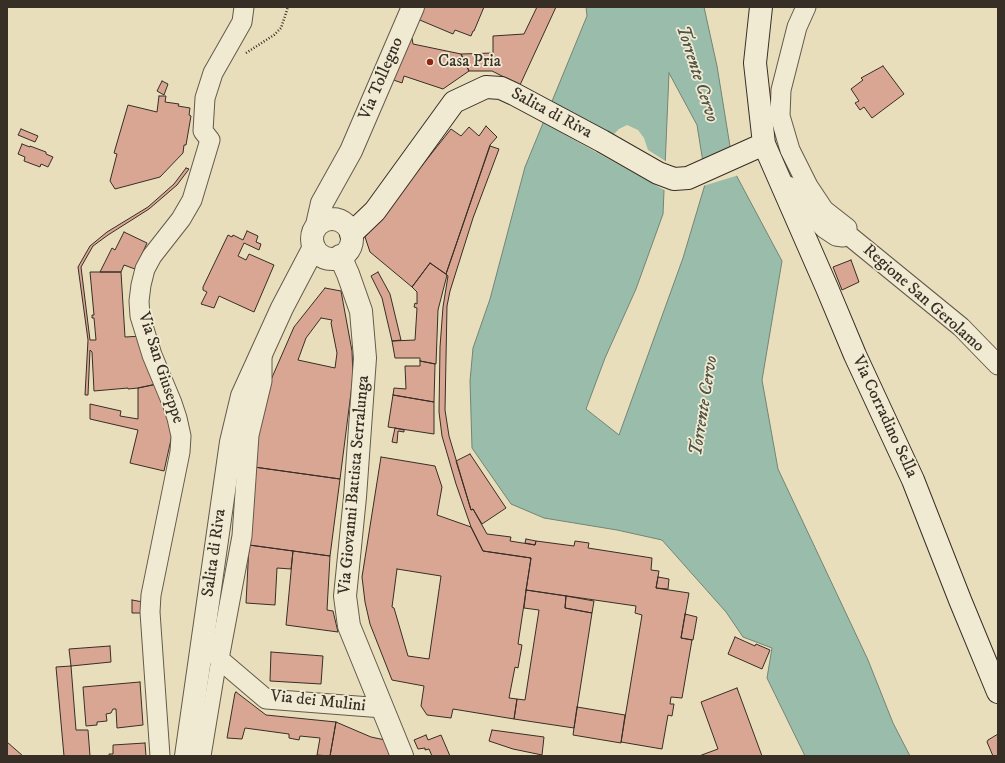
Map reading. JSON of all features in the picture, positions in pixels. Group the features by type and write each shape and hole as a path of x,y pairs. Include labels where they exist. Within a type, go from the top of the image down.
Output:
{"street":[{"name":"Via San Giuseppe","path":"160,756 150,612 151,595 180,452 181,436 172,403 152,355 140,316 139,301 145,269 152,256 181,219 192,200 210,140 203,130 205,98 213,73 242,22 244,7"},
{"name":"Via Tollegno","path":"318,225 322,203 351,150 413,7"},
{"name":"Via Corradino Sella","path":"761,7 755,63 756,148 775,169 855,355 913,480 998,692"},
{"name":"Regione San Gerolamo","path":"806,7 796,27 780,90 780,116 790,150 808,186 824,210 961,327 998,365"},
{"name":"Salita di Riva","path":"348,229 374,210 454,102 486,87 501,88 514,94 658,173 674,179 688,178 756,148"},
{"name":"Via Tollegno","path":"348,229 338,201 351,150"},
{"path":"775,169 803,206 824,228 836,236 843,237 844,228"},
{"path":"328,219 334,219 340,221 348,229 352,241 346,253 334,258 328,258 317,252 314,247 312,235 318,225 328,219"},
{"name":"Salita di Riva","path":"186,756 231,442 242,396 262,355 282,308 314,247"},
{"name":"Via Giovanni Battista Serralunga","path":"340,256 351,279 361,311 366,358 355,497 344,596 349,626 402,756"},
{"name":"Salita di Riva","path":"203,756 242,536 249,435 262,381 262,355"},
{"name":"Via dei Mulini","path":"219,659 266,699 383,708"}],"path":[{"path":"274,35 281,28 288,7"}],"water":[{"name":"Torrente Cervo","path":"586,7 704,7 717,66 734,171 782,261 762,380 778,469 868,660 893,723 910,756 805,756 767,678 772,648 743,637 726,612 662,540 617,530 544,518 511,504 472,448 470,381 473,348 490,299 525,167 587,16","holes":["669,73 697,125 706,181 683,258 619,435 586,409 605,358 636,289 663,214"]}],"pier":[{"path":"550,101 613,135 619,129 627,125 638,130 644,138 648,150 667,162 666,191 542,122"},
{"path":"734,157 736,170 739,175 703,186 704,181"}],"building":[{"path":"420,7 484,7 471,36 455,30 453,34 415,18"},
{"path":"537,7 556,7 520,85 492,71 469,71 461,54 493,53 493,36 524,34"},
{"name":"Casa Pria","path":"410,37 412,38 413,44 461,54 469,71 443,89 404,76 402,83 388,78"},
{"path":"883,66 904,94 872,118 864,107 860,110 855,103 859,101 851,89 863,80 861,78"},
{"path":"162,81 168,84 164,95 157,91"},
{"path":"159,96 166,96 165,102 179,104 178,106 190,108 189,115 191,116 186,145 184,145 183,153 160,177 115,189 110,181 117,154 114,153 128,105 157,112"},
{"path":"486,126 497,137 490,145 446,274 430,263 412,287 370,252 365,237 451,129 461,136 469,127 479,136"},
{"path":"21,129 38,136 35,142 18,135"},
{"path":"22,144 46,152 46,154 53,157 48,167 41,164 40,167 24,161 25,157 18,154"},
{"path":"490,146 499,149 473,218 450,291 447,306 445,410 449,436 471,510 473,509 487,534 511,537 510,541 535,545 536,541 574,546 575,541 589,543 588,548 652,558 651,570 659,571 656,588 689,593 681,638 692,640 682,698 671,697 670,704 674,704 672,716 668,715 662,749 621,742 642,615 635,613 636,606 526,590 531,558 483,551 471,527 456,484 442,436 439,412 440,347 443,307 448,276 446,274"},
{"path":"186,168 189,169 177,185 149,209 93,246 81,267 90,340 96,340 94,318 92,318 92,315 94,315 90,272 121,272 125,337 143,336 157,384 138,388 94,391 92,352 90,350 88,395 85,395 88,340 78,267 90,246 107,232 148,207 174,184"},
{"path":"247,231 258,236 256,242 261,244 259,250 244,243 238,256 246,260 249,254 274,265 254,312 219,296 214,308 201,304 207,292 203,290 203,287 228,235 232,237 233,235 243,240"},
{"path":"124,232 147,243 135,269 124,265 121,272 100,272 112,248 115,250"},
{"path":"851,260 859,282 842,290 833,267"},
{"path":"430,263 447,275 438,310 436,364 420,361 420,358 395,358 392,341 415,340 417,308 414,307 415,303 417,304 417,292 412,287"},
{"path":"378,272 390,294 401,340 392,341 382,298 371,276"},
{"path":"325,288 341,291 352,351 353,377 340,479 254,467 260,405 294,327","holes":["321,318 332,320 331,323 337,353 335,368 298,360 306,338"]},
{"path":"420,361 435,364 434,402 393,395 394,388 406,389 405,366 420,366"},
{"path":"157,384 172,435 164,471 130,463 138,430 90,419 90,404 121,411 120,416 138,419 138,388"},
{"path":"393,395 434,402 434,434 388,427"},
{"path":"395,428 404,430 404,432 398,431 397,443 392,442"},
{"path":"470,454 506,508 482,524 473,509 471,510 456,461"},
{"path":"381,457 435,466 442,487 437,515 471,527 483,551 531,558 518,644 522,645 518,668 515,667 509,698 517,699 514,719 453,709 451,718 427,715 421,706 424,686 392,680 370,624 365,602 362,577","holes":["397,569 441,576 429,659 408,656 394,608 392,607"]},
{"path":"254,467 340,479 330,556 249,545"},
{"path":"526,539 536,541 535,545 525,543"},
{"path":"249,545 293,551 291,569 277,568 275,605 246,603"},
{"path":"293,551 330,556 327,610 333,611 338,632 286,625"},
{"path":"658,577 669,579 668,589 656,588"},
{"path":"526,590 566,596 565,608 592,613 574,728 514,719 517,699 525,700 539,610 524,608"},
{"path":"566,596 594,601 592,613 565,608"},
{"path":"132,600 143,602 142,613 132,613"},
{"path":"685,614 697,617 693,640 681,638"},
{"path":"735,637 755,646 756,644 770,650 762,669 728,654"},
{"path":"110,646 111,662 71,666 69,649"},
{"path":"271,652 323,656 321,684 270,681"},
{"path":"71,666 76,730 88,730 90,756 64,756 56,667"},
{"path":"140,682 143,725 117,728 116,709 113,709 111,713 106,714 107,721 97,722 97,725 86,726 83,687"},
{"path":"737,688 762,756 699,756 718,749 701,702"},
{"path":"236,692 266,715 336,722 330,756 317,755 320,738 300,736 299,740 289,738 289,734 245,728 242,739 227,738"},
{"path":"577,707 625,715 621,743 573,735"},
{"path":"336,722 371,737 385,740 392,756 330,756"},
{"path":"492,730 544,737 542,755 513,749 489,741"},
{"path":"998,734 998,756 993,756 987,742"},
{"path":"426,735 428,740 441,735 450,756 432,756 429,749 418,749 414,740"},
{"path":"7,742 23,756 7,756"},
{"path":"145,743 146,756 109,756 109,754 113,754 113,745"}],"place":[{"name":"Casa Pria","path":"430,62"}]}
